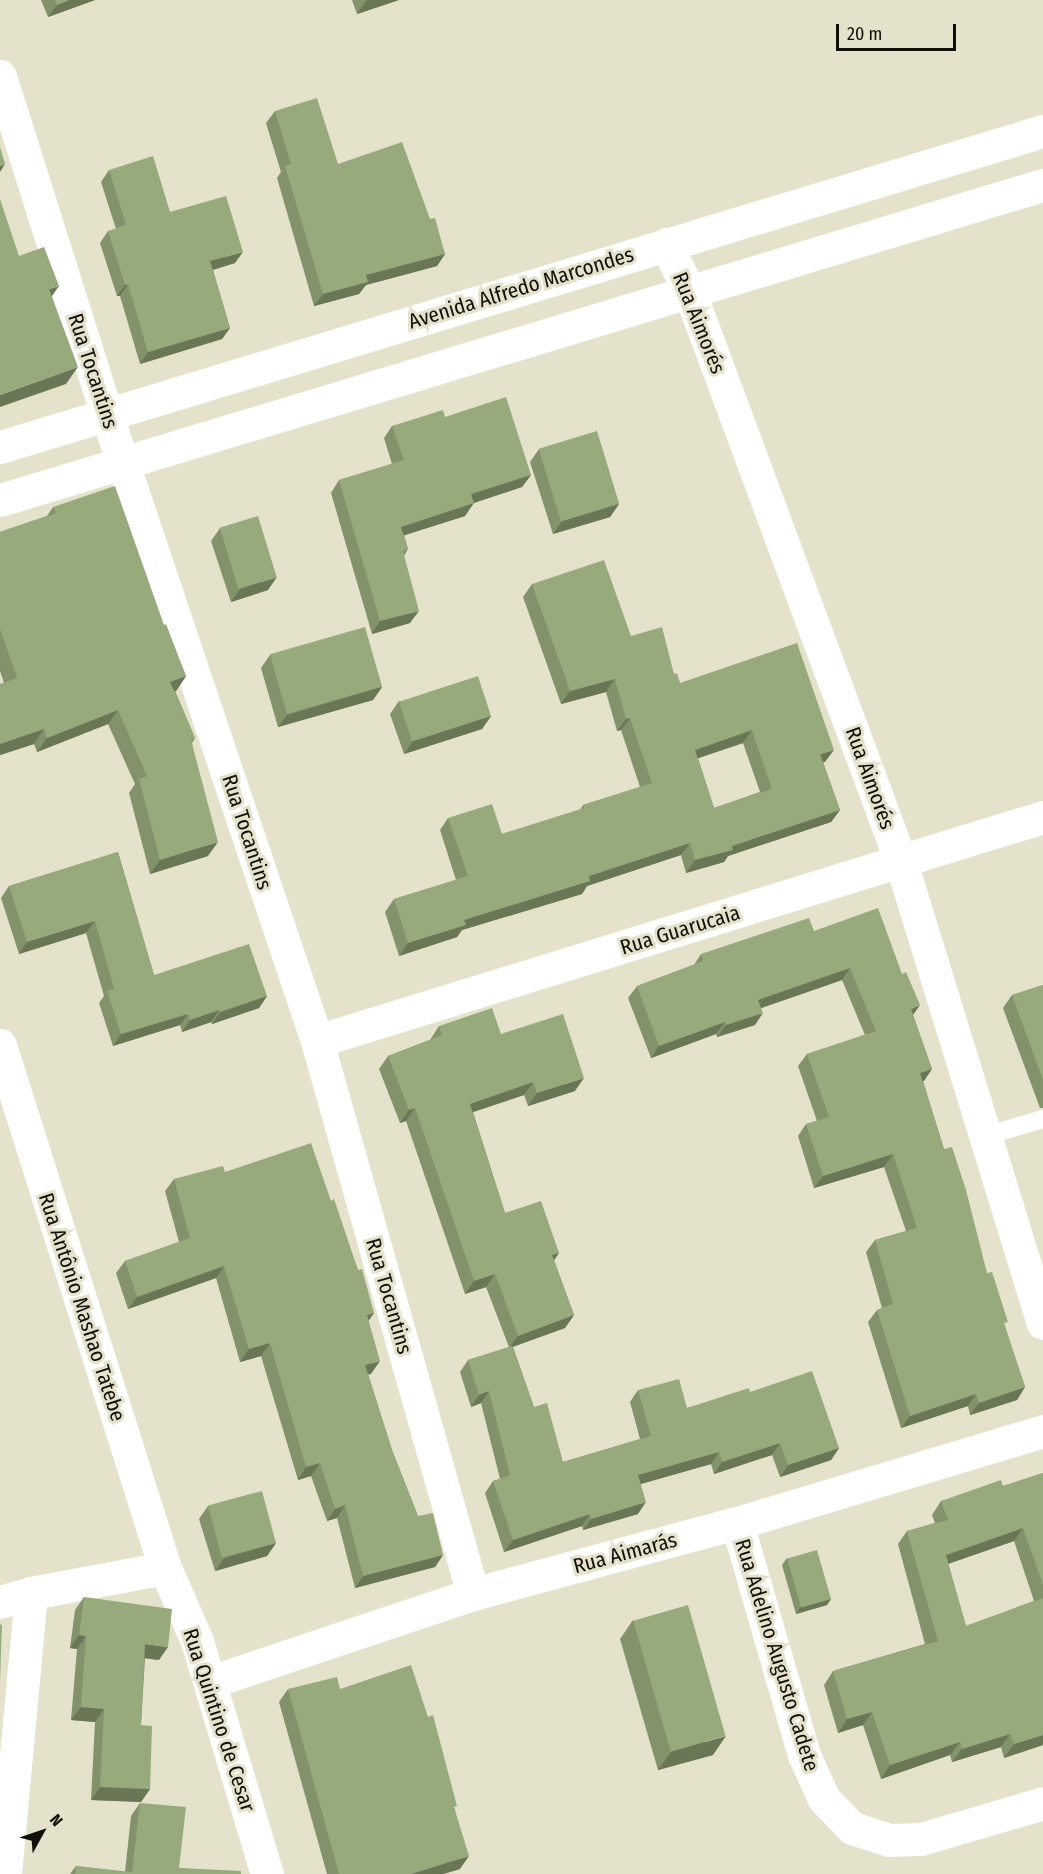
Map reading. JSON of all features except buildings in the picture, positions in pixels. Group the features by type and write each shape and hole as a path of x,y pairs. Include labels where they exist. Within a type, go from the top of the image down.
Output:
{"street":[{"name":"Rua Tocantins","path":"0,76 106,413 317,1041 473,1594"},
{"name":"Avenida Alfredo Marcondes","path":"0,447 106,413 1043,132"},
{"path":"0,500 1043,185"},
{"name":"Rua Aimorés","path":"666,244 690,293 901,862 1043,1323"},
{"name":"Rua Guarucaia","path":"317,1041 1043,817"},
{"name":"Rua Antônio Mashao Tatebe","path":"0,1045 165,1568"},
{"name":"Rua Aimarás","path":"210,1682 473,1594 737,1523 1043,1431"},
{"name":"Rua Adelino Augusto Cadete","path":"737,1523 804,1755 824,1799 852,1828 889,1840 921,1839 1043,1803"},
{"path":"0,1602 31,1593 165,1568"},
{"name":"Rua Quintino de Cesar","path":"165,1568 197,1641 267,1874"},
{"path":"5,1874 31,1593"}],"lane":[{"path":"985,1136 1043,1119"}]}
